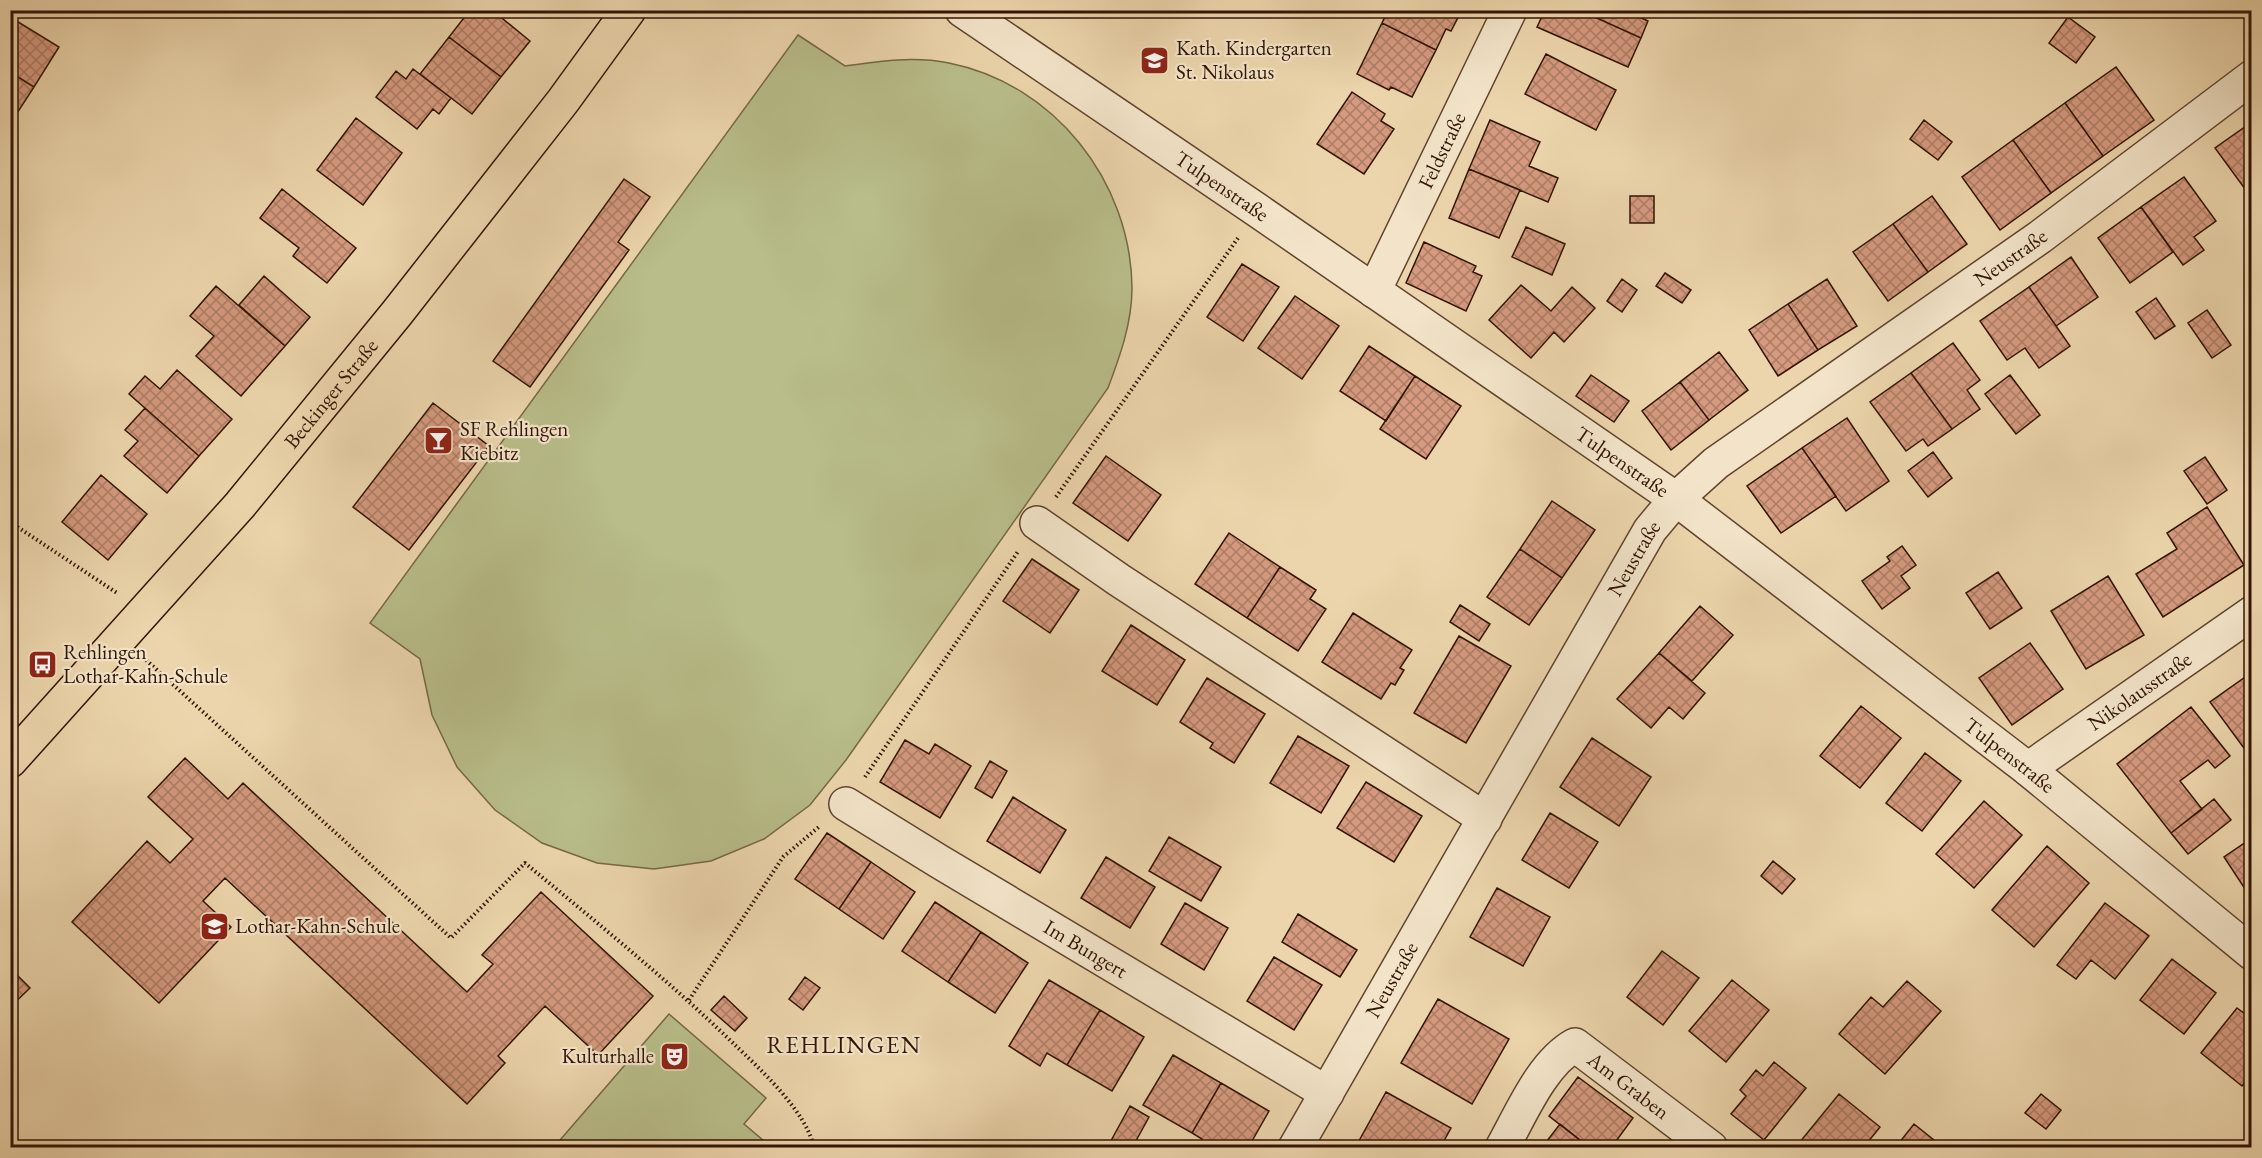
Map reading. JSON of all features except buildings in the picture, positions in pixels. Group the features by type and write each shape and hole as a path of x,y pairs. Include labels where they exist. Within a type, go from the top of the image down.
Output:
{"main road":[{"name":"Beckinger Straße","path":"10,761 240,505 389,322 563,101 629,10"}],"street":[{"name":"Tulpenstraße","path":"962,10 1676,499 2028,769 2252,953"},
{"name":"Feldstraße","path":"1374,291 1510,10"},
{"name":"Neustraße","path":"1295,1148 1650,530 1676,499 1716,463 2040,237 2252,77"},
{"path":"1037,523 1119,580 1485,819"},
{"name":"Nikolausstraße","path":"2028,769 2252,613"},
{"name":"Im Bungert","path":"846,804 1327,1093"},
{"name":"Am Graben","path":"1502,1148 1549,1065 1562,1052 1575,1045 1704,1146"}],"path":[{"path":"688,1000 783,857 846,804 1037,523 1257,210"},
{"path":"10,522 146,612"},
{"path":"120,639 451,938 525,863 688,1000 776,1084 812,1136 814,1148"}],"green space":[{"path":"798,35 845,66 884,61 923,60 949,63 987,74 1022,92 1053,115 1080,143 1101,175 1118,211 1128,248 1132,288 1128,327 1108,388 846,760 810,805 764,839 711,861 654,869 597,863 542,843 495,810 457,767 432,715 420,659 370,623"},
{"name":"Kulturhalle","path":"669,1014 766,1098 744,1124 771,1147 554,1147"}],"place":[{"name":"Kath. Kindergarten St. Nikolaus","path":"1155,60"},
{"name":"SF Rehlingen Kiebitz","path":"439,441"},
{"name":"Rehlingen Lothar-Kahn-Schule","path":"42,664"},
{"name":"Lothar-Kahn-Schule","path":"214,926"},
{"name":"Kulturhalle","path":"675,1056"}],"district":[{"name":"REHLINGEN","path":"844,1045"}]}
